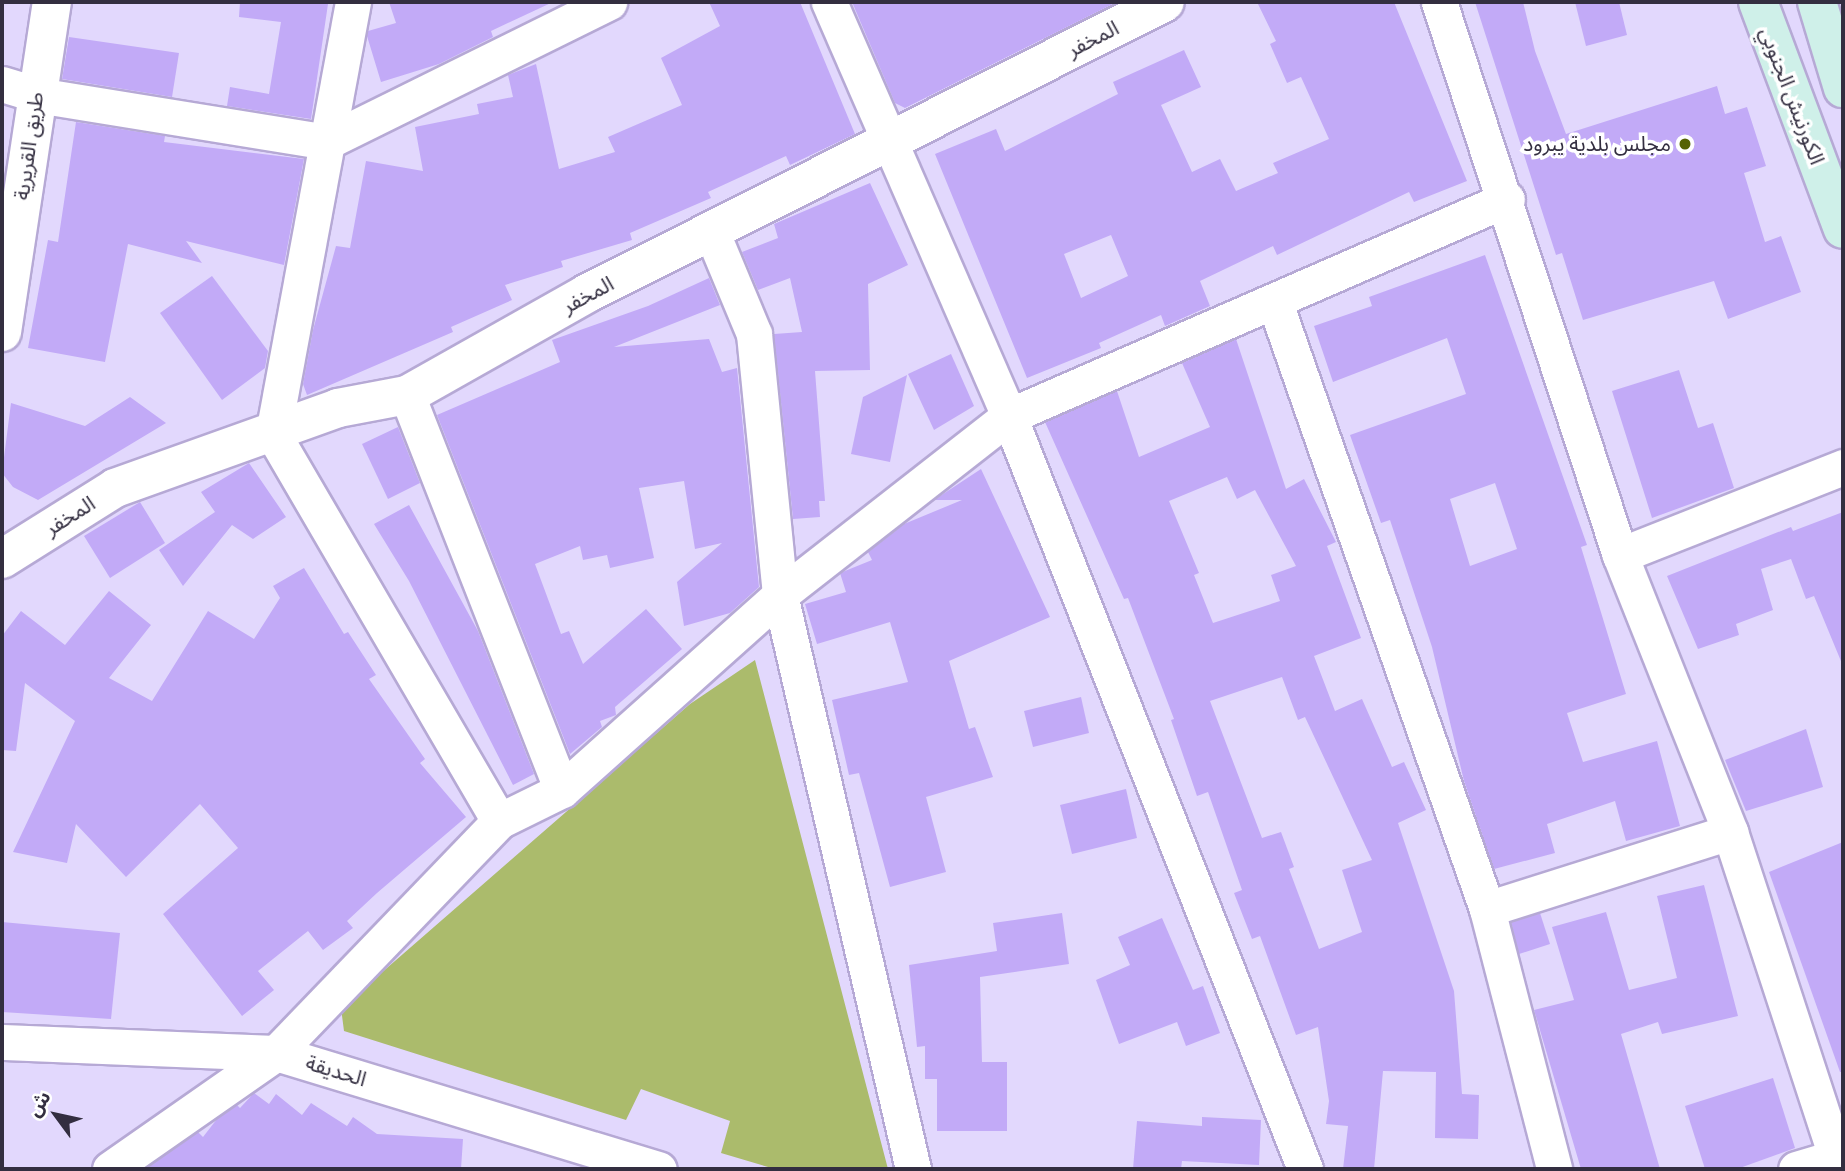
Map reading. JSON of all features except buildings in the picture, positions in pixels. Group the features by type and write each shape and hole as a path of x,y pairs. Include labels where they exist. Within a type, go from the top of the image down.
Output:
{"main road":[{"name":"الكورنيش الجنوبي","path":"1758,2 1843,229"},
{"path":"1817,2 1843,88"}],"street":[{"name":"طريق القريرية","path":"2,332 19,89 52,2"},
{"path":"353,2 273,434 499,821"},
{"path":"19,89 326,142 609,2"},
{"path":"829,2 893,142 1009,416 1306,1169"},
{"name":"المخفر","path":"2,559 115,488 273,434 338,408 407,395 586,294 893,142 1165,2"},
{"path":"1439,2 1507,199 1620,555 1730,832 1830,1096 1838,1163 1796,1169"},
{"path":"110,1169 276,1053 499,821 562,790 780,595 1009,416 1275,303 1507,199"},
{"path":"712,233 754,334 780,595 913,1169"},
{"path":"1275,303 1487,909 1554,1169"},
{"path":"407,395 562,790"},
{"path":"1620,555 1843,467"},
{"path":"1487,909 1730,832"},
{"name":"الحديقة","path":"2,1042 276,1053 659,1169"}],"green space":[{"path":"755,660 888,1169 775,1169 721,1153 730,1121 641,1089 626,1120 344,1031 341,1008 690,704"}],"place":[{"name":"مجلس بلدية يبرود","path":"1685,144"}]}
